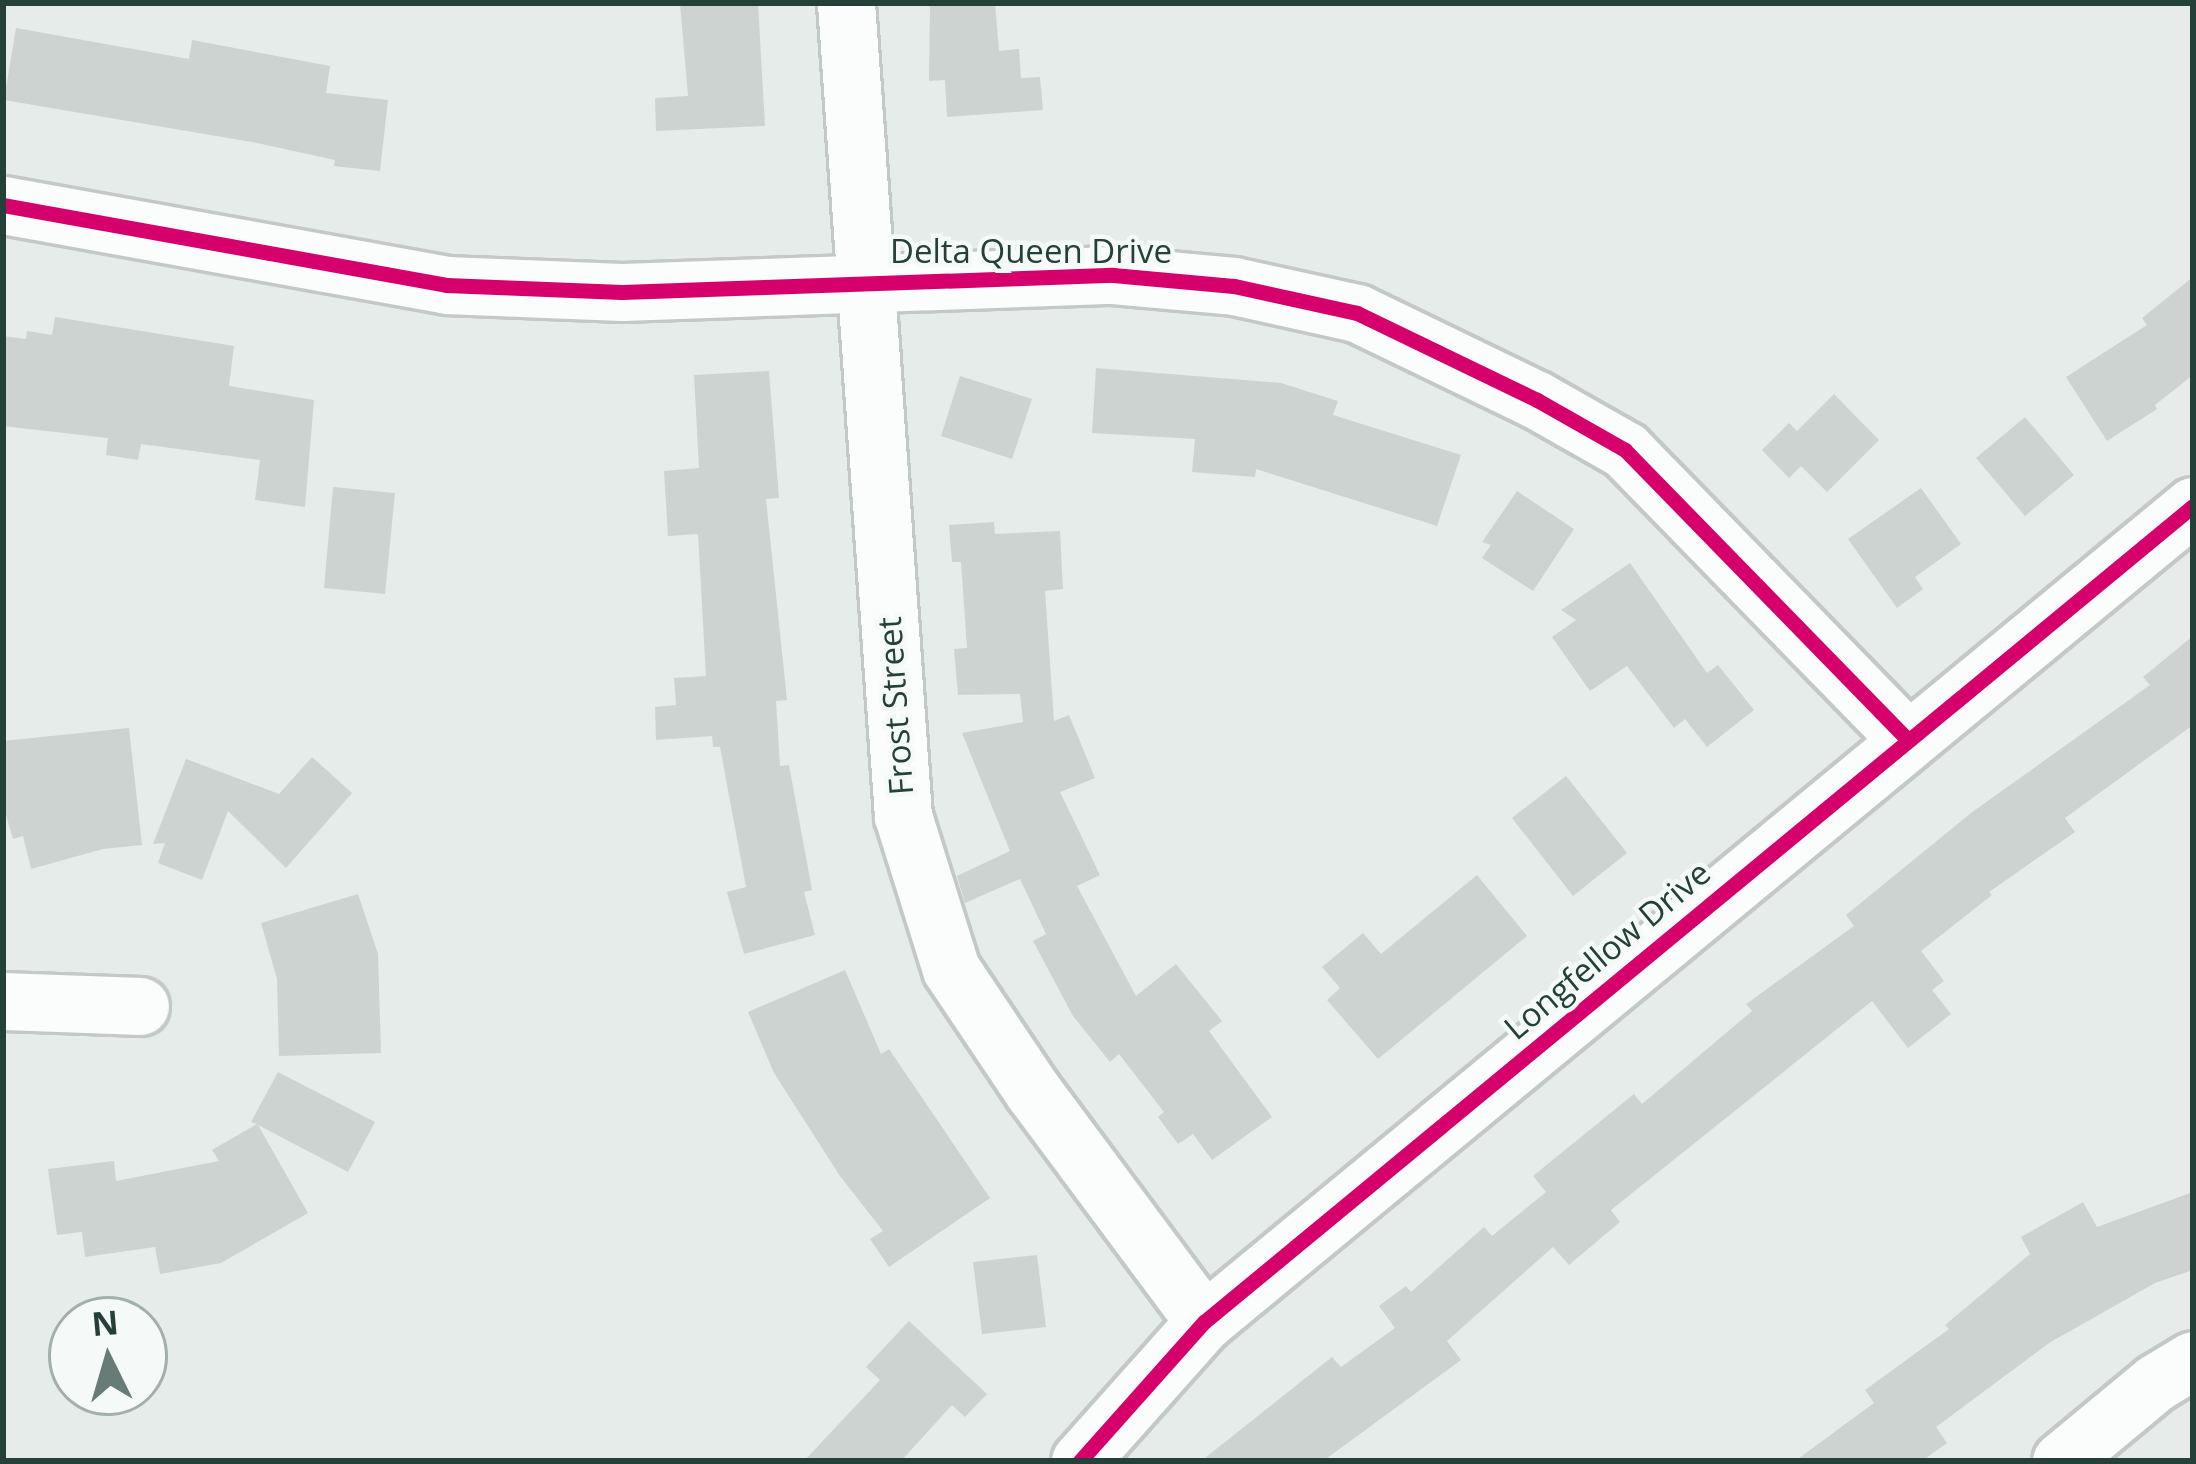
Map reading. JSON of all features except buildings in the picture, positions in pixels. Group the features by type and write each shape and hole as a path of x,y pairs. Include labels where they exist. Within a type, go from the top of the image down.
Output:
{"street":[{"name":"Frost Street","path":"846,3 903,816 951,969 1032,1090 1204,1322"},
{"name":"Delta Queen Drive","path":"3,205 446,285 622,292 1113,275 1234,286 1357,313 1537,400 1625,450 1908,740"},
{"name":"Longfellow Drive","path":"1080,1461 1204,1322 2193,506"},
{"path":"3,1001 140,1006"},
{"path":"2061,1461 2156,1383 2193,1360"}],"cycle path":[{"path":"3,205 446,285 622,292 1113,275 1234,286 1357,313 1537,400 1625,450 1908,740"},
{"path":"1080,1461 1204,1322 2193,506"}]}
